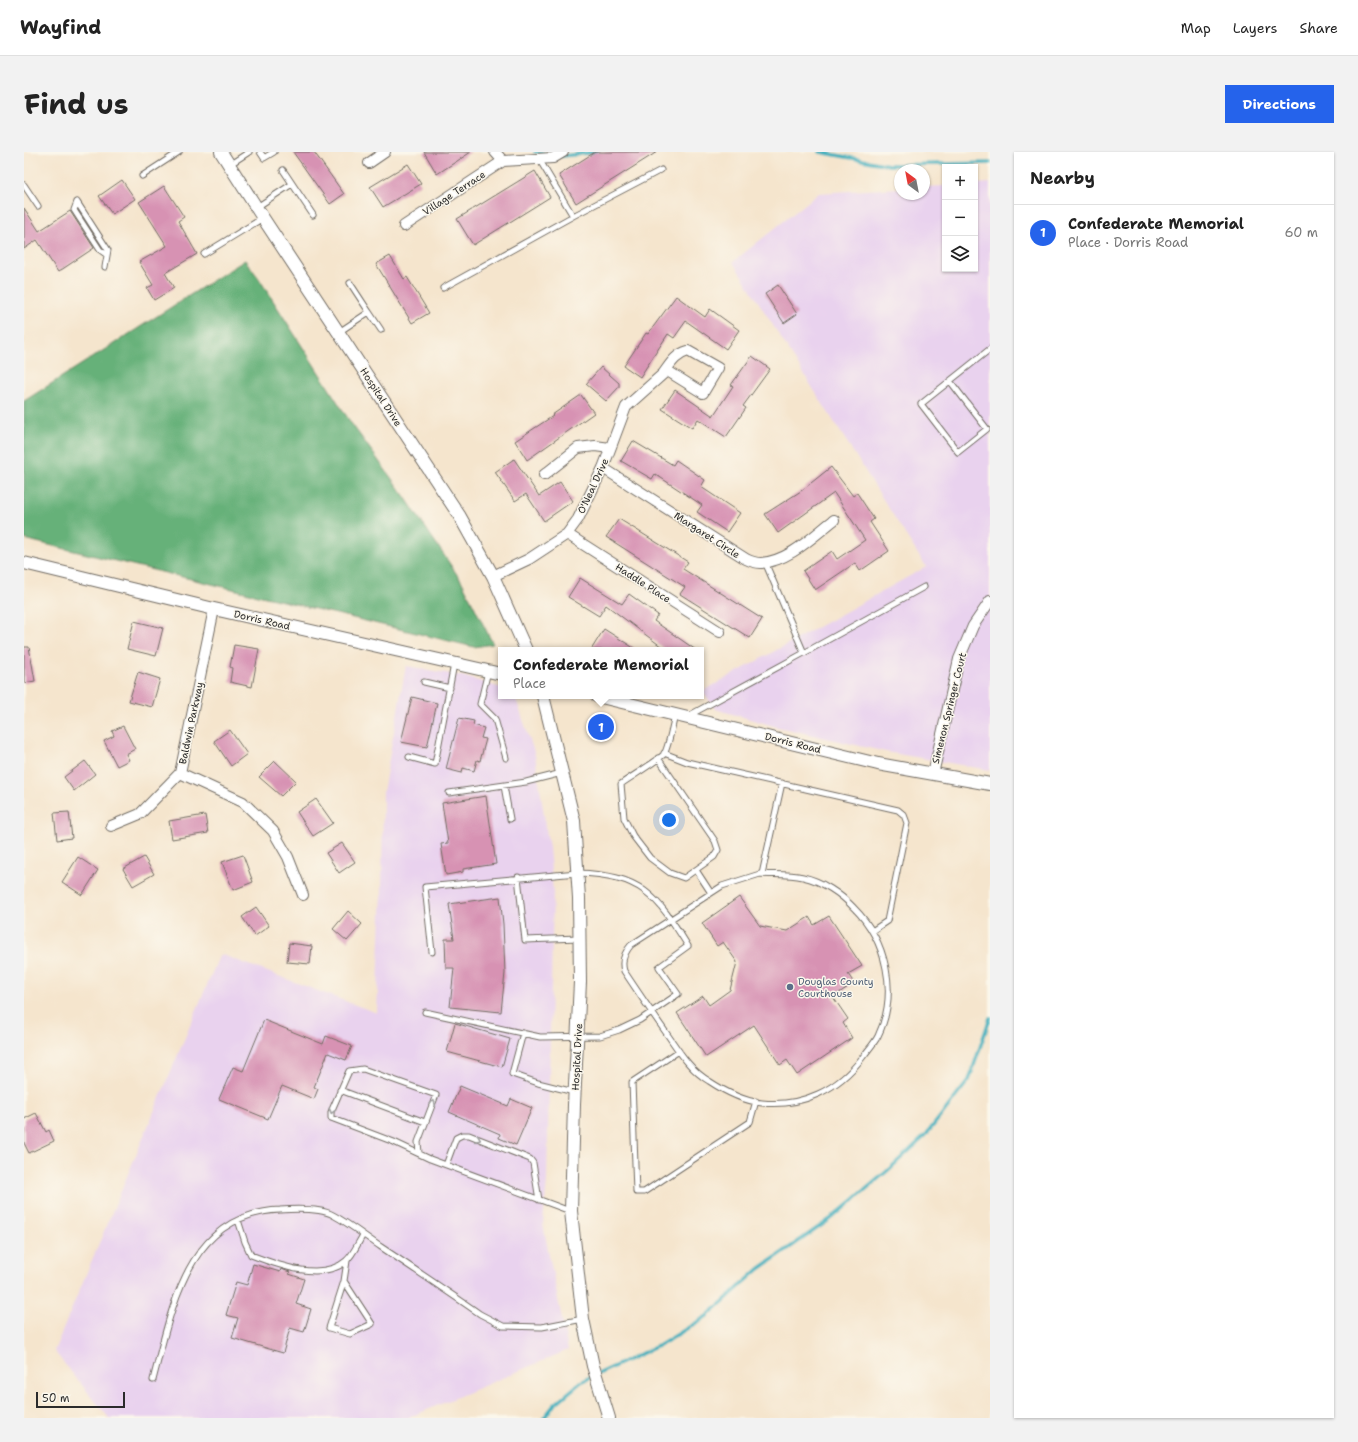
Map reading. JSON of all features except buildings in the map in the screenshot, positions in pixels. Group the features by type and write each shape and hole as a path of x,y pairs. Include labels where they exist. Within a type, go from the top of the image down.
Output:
{"street":[{"name":"Hospital Drive","path":"221,152 460,516 493,576 525,647"},
{"path":"369,163 385,152"},
{"path":"495,152 503,161 553,158 563,152"},
{"name":"Village Terrace","path":"404,226 503,161"},
{"name":"O'Neal Drive","path":"493,576 529,559 567,534 578,519 603,468 626,407 666,370 678,354 688,351 718,368 703,393 666,370"},
{"path":"544,475 578,448 595,446 610,448"},
{"name":"Margaret Circle","path":"603,468 746,559 759,563 777,560 791,553 834,520"},
{"name":"Haddle Place","path":"567,534 720,632"},
{"name":"Dorris Road","path":"24,562 214,609 498,673"},
{"name":"Simenon Springer Court","path":"933,774 959,659 973,626 990,601"},
{"name":"Baldwin Parkway","path":"112,826 140,814 180,773 214,609"},
{"name":"Hospital Drive","path":"544,699 574,820 580,982 571,1211 583,1319 593,1366 609,1418"},
{"name":"Dorris Road","path":"610,699 878,764 990,784"},
{"path":"180,773 244,802 273,831 288,857 304,895"}],"lane":[{"path":"142,176 179,152"},
{"path":"229,165 249,152"},
{"path":"260,152 264,158 274,152"},
{"path":"538,159 573,216"},
{"path":"283,170 313,215"},
{"path":"443,288 573,216 661,170"},
{"path":"204,254 259,212 292,184"},
{"path":"24,185 38,206"},
{"path":"105,267 108,250 78,202 74,210 100,250 107,255"},
{"path":"350,283 381,330"},
{"path":"338,332 369,312"},
{"path":"950,381 986,429 958,452 921,404 990,349"},
{"path":"765,562 804,653"},
{"path":"658,758 715,841 718,850 714,857 684,878 670,873 650,858 633,836 624,818 621,784 664,753 681,715 804,653 924,587"},
{"path":"409,757 435,764 454,664"},
{"path":"488,671 480,704 495,719 506,758"},
{"path":"424,682 450,688"},
{"path":"664,753 687,762 898,810 904,814 907,823 888,921 872,931"},
{"path":"449,793 504,786 562,773"},
{"path":"762,874 782,783"},
{"path":"504,786 510,819"},
{"path":"696,870 711,893"},
{"path":"425,1012 540,1037 600,1036 619,1030 652,1012 678,994 659,967 688,946 671,919 658,903 642,888 622,878 601,874 577,873 425,887 432,952"},
{"path":"762,874 804,877 830,888 846,900 866,920 886,962 888,989 885,1016 878,1037 853,1070 836,1084 818,1095 781,1103 756,1101 736,1095 708,1081 689,1065 624,971 623,958 631,945 722,886 762,874"},
{"path":"518,878 525,940 579,938"},
{"path":"523,1033 512,1074 538,1083 575,1092"},
{"path":"679,1051 632,1082 636,1192 644,1192 750,1122 756,1101"},
{"path":"419,1153 418,1142 436,1095 363,1069 349,1071 331,1112 331,1118 419,1153 446,1166 571,1211"},
{"path":"340,1090 425,1122"},
{"path":"446,1166 456,1138 462,1135 469,1135 534,1163 539,1200"},
{"path":"153,1380 174,1302 192,1262 214,1234 238,1220 274,1210 301,1209 332,1214 480,1314 503,1326 542,1327 583,1319"},
{"path":"238,1220 251,1255 265,1261 314,1272 330,1270 347,1261"},
{"path":"344,1281 372,1324 350,1334 328,1328 344,1281 347,1261 363,1235"}],"shaded area":[{"path":"990,183 990,770 886,752 774,726 715,709 704,692 704,690 926,567 733,262 819,193 894,188 894,200 930,200 930,187 942,186 942,272 978,272 978,184"},
{"path":"406,666 462,676 498,687 498,699 516,699 535,755 549,848 553,892 547,1181 543,1224 568,1350 408,1418 109,1418 54,1351 220,954 377,1013 382,889 383,792"}],"green space":[{"path":"245,260 258,277 351,423 403,494 462,582 493,644 474,647 24,539 24,401"}],"waterway":[{"path":"535,152 544,154"},
{"path":"562,156 597,152"},
{"path":"820,152 889,165 990,163"},
{"path":"544,1418 554,1405 581,1382 662,1344 707,1316 759,1269 832,1218 886,1172 925,1136 969,1080 990,1018"}],"place":[{"name":"Confederate Memorial","path":"601,727"},
{"name":"Douglas County Courthouse","path":"790,987"}]}
